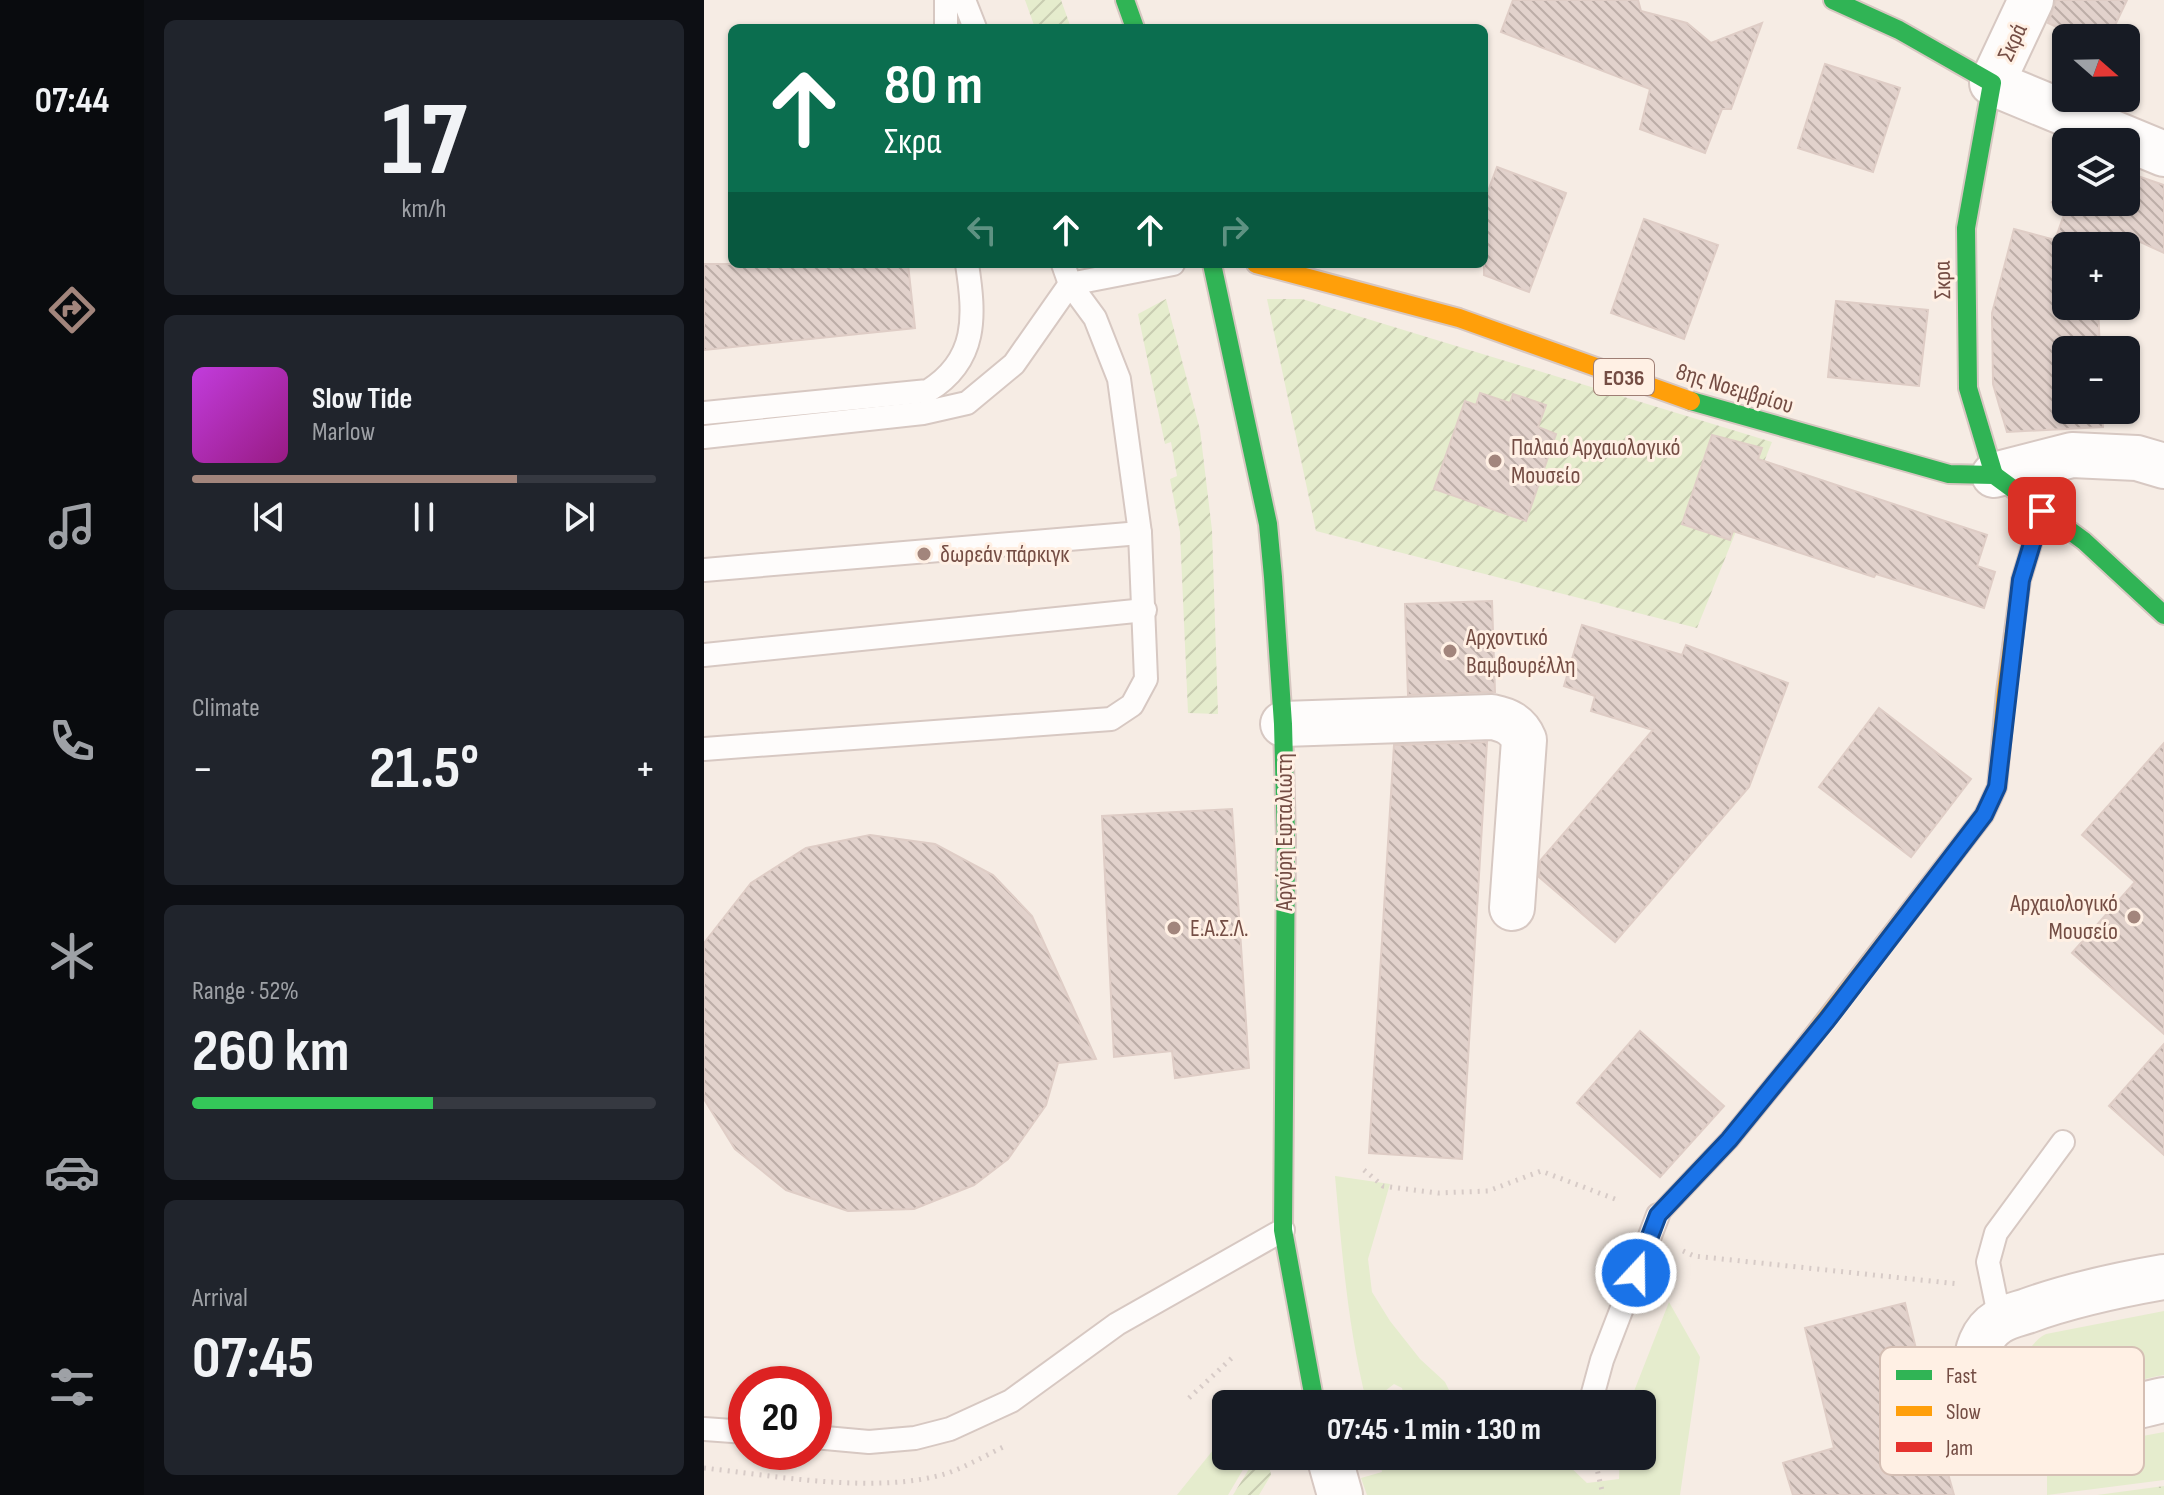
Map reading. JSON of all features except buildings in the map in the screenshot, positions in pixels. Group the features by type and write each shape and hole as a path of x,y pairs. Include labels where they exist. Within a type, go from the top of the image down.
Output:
{"street":[{"path":"1125,0 1134,24"},
{"path":"1833,0 1899,30 1992,83 2164,154"},
{"name":"Σκρά","path":"1992,83 2031,0"},
{"name":"Σκρα","path":"1992,83 1966,228 1968,388 1994,475"},
{"name":"Αργύρη Εφταλιώτη","path":"1213,268 1268,524 1283,724 1286,839 1283,1230 1312,1390"},
{"name":"8ης Νοεμβρίου","path":"1271,268 1459,318 1713,409 1949,474 1994,475"},
{"path":"1994,475 2072,455 2137,458 2164,466"},
{"path":"1994,475 2084,541 2164,615"},
{"path":"1658,1215 1729,1140 1827,1020 1984,815 1997,787 2021,580 2042,511"},
{"path":"1283,724 1492,717 1504,719 1515,726 1524,740 1512,908"},
{"path":"1979,1347 1997,1303 2048,1303 2164,1277"},
{"path":"2144,1404 2164,1400"},
{"path":"1333,1470 1340,1495"}],"lane":[{"path":"946,0 946,24"},
{"path":"964,0 973,24"},
{"path":"704,413 928,391 952,375 967,344 972,300 968,268"},
{"path":"1067,274 1131,268"},
{"path":"704,437 923,413 967,403 1014,364 1067,274"},
{"path":"704,749 1111,719 1132,705 1146,679 1145,610 1140,533 1119,379 1095,318 1067,274"},
{"path":"704,570 1140,533"},
{"path":"704,655 1145,610"},
{"path":"1997,1303 1988,1262 1996,1233 2063,1142"},
{"path":"1594,1390 1602,1360 1658,1215"},
{"path":"832,1439 869,1442 915,1438 950,1429 1011,1401 1117,1324 1283,1230"},
{"path":"704,1429 728,1431"}],"path":[{"path":"1364,1170 1383,1186 1438,1193 1488,1191 1541,1171 1658,1215 1681,1250 1694,1256 1997,1303"},
{"path":"1189,1398 1234,1356"},
{"path":"1597,1470 1603,1495"}],"green space":[{"path":"1025,0 1061,0 1070,24 1034,24"},
{"path":"1166,299 1200,430 1212,530 1218,714 1188,713 1180,532 1170,479 1177,476 1171,442 1165,444 1138,314"},
{"path":"1267,299 1302,299 1772,442 1697,628 1316,531"},
{"path":"1335,1176 1390,1184 1368,1259 1372,1292 1390,1321 1449,1390 1402,1390 1394,1384 1386,1390 1364,1390 1343,1262"},
{"path":"1669,1302 1700,1357 1680,1495 1367,1495 1361,1478 1382,1470 1573,1470 1587,1483 1619,1479 1619,1470 1656,1470 1656,1390 1634,1390"},
{"path":"2164,1311 2164,1375 2144,1379 2144,1347 2031,1347 2046,1334"},
{"path":"2164,1432 2164,1480 2047,1495 2047,1475 2144,1475 2144,1436"},
{"path":"1212,1451 1212,1470 1243,1470 1228,1495 1177,1495"},
{"path":"1248,1470 1270,1470 1271,1475 1259,1495 1233,1495"},
{"path":"2164,1486 2164,1495 2097,1495"}],"traffic: fast":[{"path":"1125,0 1134,24"},
{"path":"1833,0 1899,30 1992,83 1966,228 1968,388 1994,475"},
{"path":"1213,268 1268,524 1273,577 1283,724 1286,839 1283,1230 1312,1390"},
{"path":"1691,401 1949,474 1994,475 2084,541 2164,615"}],"traffic: slow":[{"path":"1271,268 1459,318 1691,401"},
{"path":"1799,1054 1984,815 1997,787 2021,580 2042,511"}],"traffic: jam":[{"path":"1658,1215 1729,1140 1799,1054"}],"place":[{"name":"Παλαιό Αρχαιολογικό Μουσείο","path":"1495,461"},
{"name":"δωρεάν πάρκιγκ","path":"924,554"},
{"name":"Αρχοντικό Βαμβουρέλλη","path":"1450,651"},
{"name":"Αρχαιολογικό Μουσείο","path":"2134,917"},
{"name":"Ε.Α.Σ.Λ.","path":"1174,928"}],"route":[{"path":"1636,1273 1658,1215 1729,1140 1827,1020 1973,832 1992,800 1997,787 2021,580 2042,511"}]}
